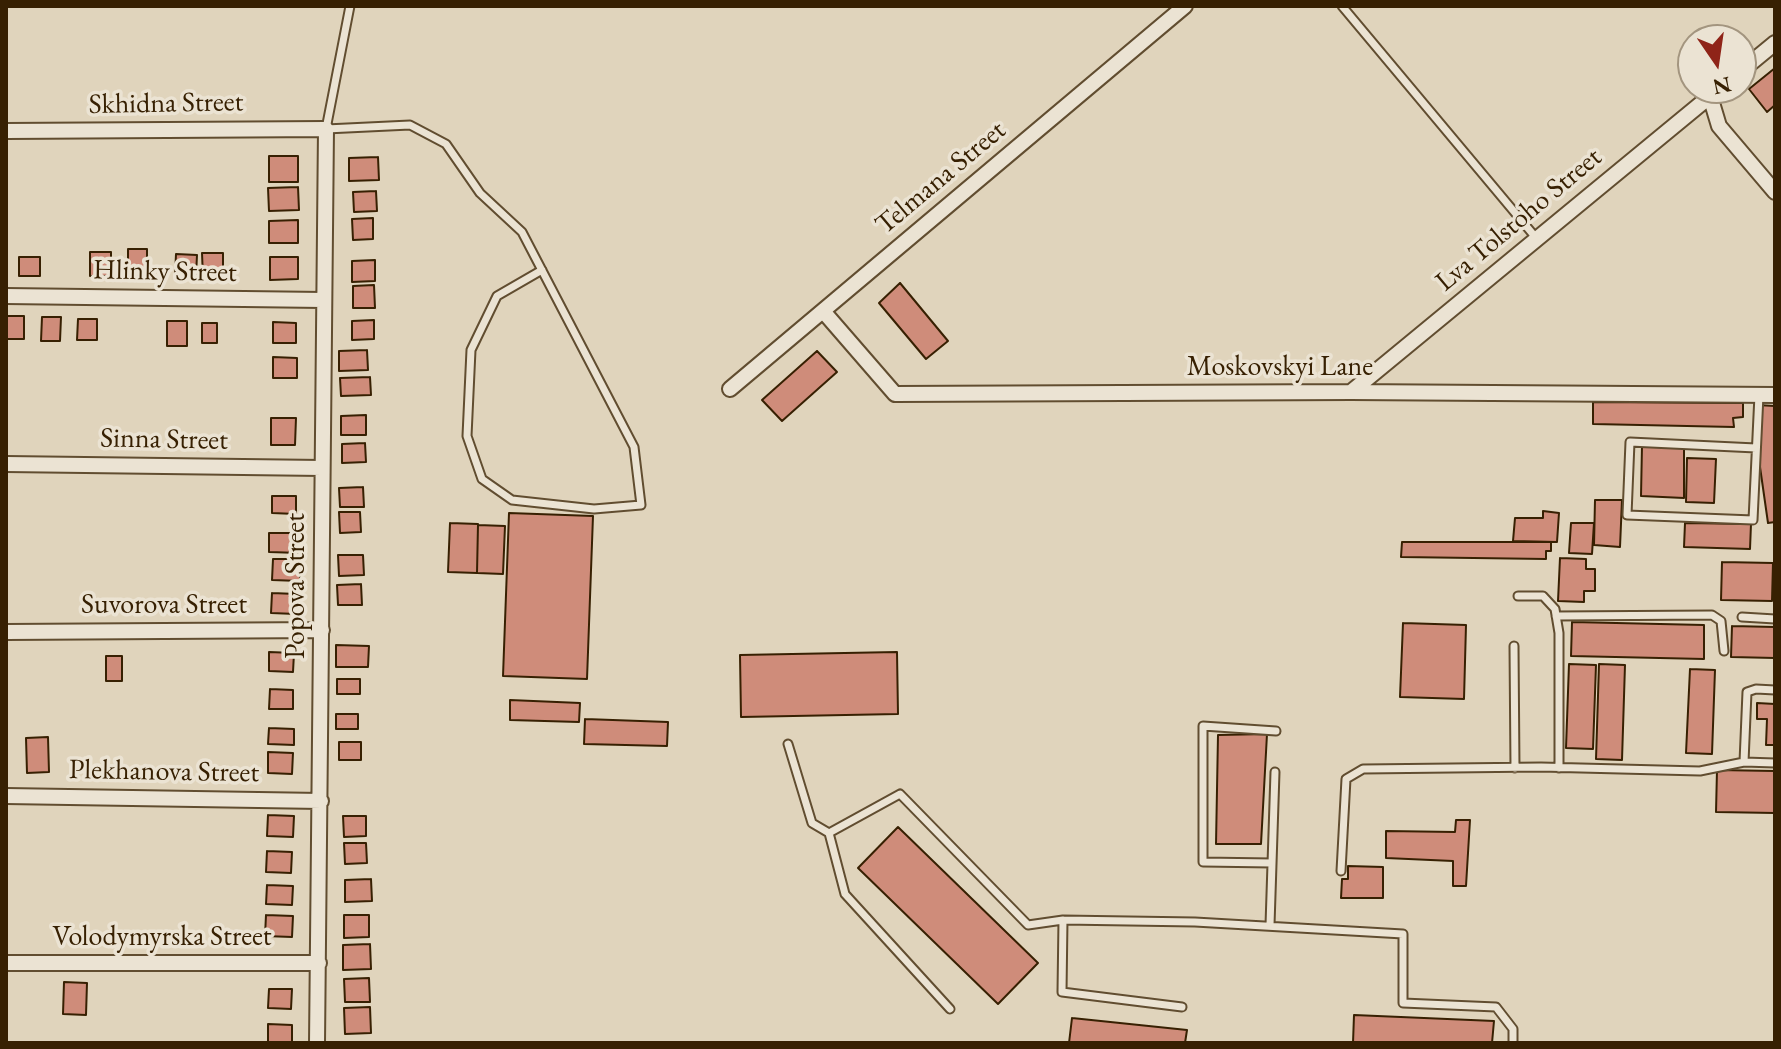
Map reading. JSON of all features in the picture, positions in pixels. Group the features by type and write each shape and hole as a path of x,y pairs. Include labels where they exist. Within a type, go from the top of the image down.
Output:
{"street":[{"name":"Telmana Street","path":"730,389 1185,6"},
{"path":"1757,58 1775,43"},
{"name":"Lva Tolstoho Street","path":"1351,392 1700,104"},
{"path":"1716,104 1719,126 1773,184"},
{"name":"Skhidna Street","path":"6,131 326,129"},
{"name":"Popova Street","path":"317,1043 326,129"},
{"name":"Hlinky Street","path":"6,296 323,300"},
{"name":"Moskovskyi Lane","path":"823,311 895,394 1351,392 1775,395"},
{"name":"Sinna Street","path":"6,464 322,468"},
{"name":"Suvorova Street","path":"6,632 322,630"},
{"name":"Plekhanova Street","path":"6,796 321,801"},
{"name":"Volodymyrska Street","path":"6,963 319,963"}],"lane":[{"path":"350,6 326,129 410,125 446,144 480,193 522,232 542,270 634,447 641,505 594,509 512,500 482,479 467,436 471,350 497,296 542,270"},
{"path":"1342,6 1537,239"},
{"path":"1756,448 1630,442 1627,515 1753,520 1759,395"},
{"path":"1518,596 1543,596 1555,609 1559,633 1559,768"},
{"path":"1556,616 1712,615 1721,621 1724,651"},
{"path":"1742,617 1775,619"},
{"path":"1514,646 1515,768"},
{"path":"1744,762 1747,692 1775,690"},
{"path":"1272,863 1203,862 1203,726 1276,731"},
{"path":"788,744 812,823 829,833 845,894 950,1009"},
{"path":"1341,871 1346,779 1363,769 1700,771 1744,762 1775,763"},
{"path":"1270,925 1275,772"},
{"path":"829,833 900,794 1028,925 1063,920 1270,925 1403,934 1403,1003 1496,1007 1513,1029 1513,1043"},
{"path":"1063,920 1062,992 1182,1007"}],"building":[{"path":"1775,68 1775,105 1767,112 1757,99 1757,83"},
{"path":"269,156 298,156 298,182 269,182"},
{"path":"378,157 379,180 349,181 349,158"},
{"path":"298,187 299,210 269,211 268,188"},
{"path":"376,191 377,211 354,212 353,192"},
{"path":"373,218 373,239 353,240 352,219"},
{"path":"298,220 298,243 269,243 269,221"},
{"path":"128,249 147,249 147,277 128,277"},
{"path":"90,252 111,252 111,276 90,276"},
{"path":"202,253 223,253 223,278 203,278"},
{"path":"176,254 197,255 196,276 175,276"},
{"path":"19,257 40,257 40,276 19,276"},
{"path":"270,257 298,257 298,279 270,280"},
{"path":"375,260 375,281 352,282 352,261"},
{"path":"900,283 948,341 926,359 879,303"},
{"path":"374,285 375,308 353,308 353,286"},
{"path":"6,316 24,316 24,339 6,339"},
{"path":"42,317 61,317 60,341 41,341"},
{"path":"78,319 97,319 97,340 77,340"},
{"path":"374,320 374,339 352,340 352,321"},
{"path":"167,321 187,321 187,346 167,346"},
{"path":"273,322 296,323 296,343 273,343"},
{"path":"202,323 217,323 217,343 202,343"},
{"path":"367,350 368,370 339,371 339,351"},
{"path":"817,351 837,372 782,421 762,400"},
{"path":"273,357 297,358 297,378 273,378"},
{"path":"370,377 371,395 341,396 340,378"},
{"path":"1593,402 1743,403 1743,417 1733,418 1734,427 1593,424"},
{"path":"1757,405 1775,406 1775,522 1768,523 1755,432"},
{"path":"366,415 366,435 341,435 341,416"},
{"path":"271,418 296,418 295,445 271,445"},
{"path":"365,443 366,462 342,463 342,444"},
{"path":"1642,445 1684,445 1684,498 1641,496"},
{"path":"1687,458 1716,459 1714,503 1686,502"},
{"path":"363,487 364,507 340,507 339,488"},
{"path":"272,496 296,496 296,514 272,513"},
{"path":"1595,500 1622,500 1620,547 1594,545"},
{"path":"1543,511 1559,513 1557,542 1513,541 1515,518 1543,518"},
{"path":"339,512 360,512 361,532 340,533"},
{"path":"509,513 593,516 587,679 503,676"},
{"path":"450,523 478,524 477,573 448,572"},
{"path":"1571,523 1594,523 1592,554 1569,553"},
{"path":"1685,523 1751,524 1750,549 1684,547"},
{"path":"478,525 505,526 503,574 477,573"},
{"path":"269,533 300,533 300,553 269,552"},
{"path":"1402,542 1551,542 1551,551 1546,551 1546,559 1401,557"},
{"path":"338,555 363,555 364,575 339,576"},
{"path":"1560,558 1586,559 1586,569 1595,569 1595,591 1584,591 1584,602 1558,601"},
{"path":"273,559 300,559 300,581 272,580"},
{"path":"1722,562 1773,563 1772,601 1721,600"},
{"path":"361,584 362,605 338,605 337,585"},
{"path":"272,593 296,594 296,614 271,613"},
{"path":"1572,622 1704,625 1704,659 1571,656"},
{"path":"1403,623 1466,625 1464,699 1400,697"},
{"path":"1732,626 1775,627 1775,658 1731,657"},
{"path":"336,645 369,646 368,667 336,667"},
{"path":"269,652 294,653 293,672 269,671"},
{"path":"897,652 898,714 741,717 740,655"},
{"path":"106,656 122,656 122,681 106,681"},
{"path":"1569,664 1596,665 1593,749 1566,748"},
{"path":"1599,664 1625,665 1622,760 1596,759"},
{"path":"1690,669 1715,670 1712,754 1686,753"},
{"path":"337,679 360,679 360,694 337,694"},
{"path":"270,689 293,690 293,709 269,709"},
{"path":"510,700 580,703 579,722 510,720"},
{"path":"1757,703 1775,704 1775,745 1766,745 1767,719 1757,719"},
{"path":"336,714 358,714 358,729 336,729"},
{"path":"585,719 668,722 667,746 584,744"},
{"path":"269,728 294,729 294,745 268,744"},
{"path":"1267,734 1261,844 1216,844 1218,735"},
{"path":"48,737 49,772 27,773 26,738"},
{"path":"339,742 361,742 361,760 339,760"},
{"path":"268,752 293,753 292,774 268,773"},
{"path":"1717,770 1775,771 1775,813 1716,812"},
{"path":"268,815 294,816 293,837 267,836"},
{"path":"343,816 366,816 366,836 344,837"},
{"path":"1456,820 1470,820 1466,886 1453,886 1453,861 1386,858 1386,831 1455,832"},
{"path":"898,827 1038,963 998,1004 858,868"},
{"path":"344,843 366,843 367,863 345,864"},
{"path":"267,851 292,852 291,873 266,872"},
{"path":"1348,866 1383,867 1383,898 1341,898 1342,879 1348,879"},
{"path":"371,879 372,901 345,902 345,880"},
{"path":"267,885 293,886 292,905 266,904"},
{"path":"266,915 293,916 292,937 265,936"},
{"path":"344,915 369,915 369,937 344,938"},
{"path":"370,944 371,969 343,970 343,945"},
{"path":"369,978 370,1002 345,1002 344,979"},
{"path":"64,982 87,983 86,1015 63,1014"},
{"path":"269,989 292,989 291,1009 268,1008"},
{"path":"370,1007 371,1033 345,1034 344,1008"},
{"path":"1354,1015 1494,1021 1492,1043 1353,1043"},
{"path":"1072,1018 1187,1030 1185,1043 1069,1043"},
{"path":"268,1024 292,1025 292,1043 268,1043"}]}
